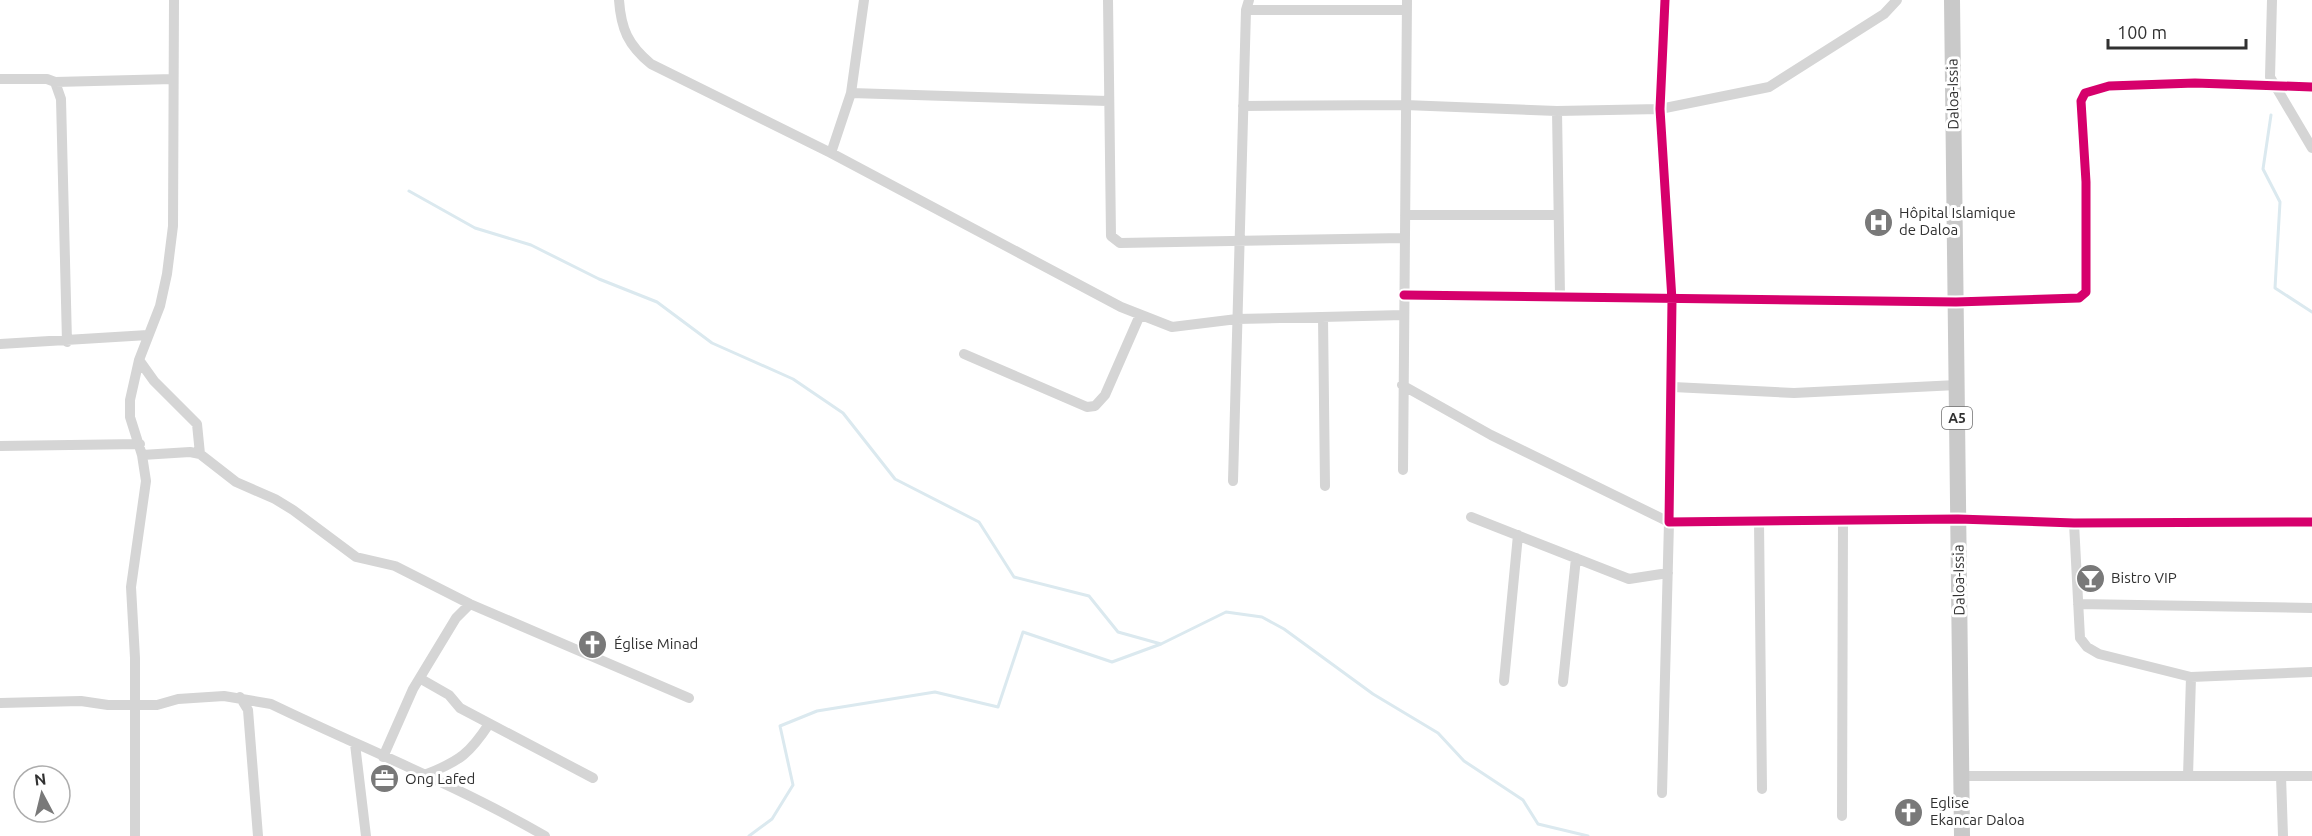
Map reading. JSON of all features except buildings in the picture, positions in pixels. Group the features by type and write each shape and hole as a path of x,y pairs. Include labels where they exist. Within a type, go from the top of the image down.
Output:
{"main road":[{"name":"Daloa-Issia","path":"1952,0 1962,836"}],"street":[{"path":"135,836 135,658 131,587 145,498 141,449 130,417 130,400 139,360 160,306 173,226 174,0"},
{"path":"619,0 621,27 641,56 651,64 831,153 1140,315 1172,327 1237,319 1404,315"},
{"path":"831,153 851,93 864,0"},
{"path":"1108,0 1111,236 1120,243 1404,238"},
{"path":"1662,793 1673,387 1672,300 1660,109 1665,0"},
{"path":"1243,106 1405,105 1557,111 1660,109 1769,87 1884,14 1897,0"},
{"path":"2272,0 2270,77 2312,147"},
{"path":"1233,481 1238,240 1247,5 1407,5 1403,470"},
{"path":"0,80 47,79 55,82 173,79"},
{"path":"55,82 61,99 67,342"},
{"path":"1404,295 1560,295 1672,300 1956,302 2079,298 2086,292 2086,182 2081,101 2085,93 2109,86 2274,84 2312,87"},
{"path":"851,93 1108,101"},
{"path":"1557,111 1560,295"},
{"path":"1405,215 1558,215"},
{"path":"964,354 1087,407 1095,406 1105,395 1140,315"},
{"path":"1323,317 1325,486"},
{"path":"0,344 67,342 148,335"},
{"path":"139,360 154,381 197,424 200,454"},
{"path":"1402,385 1491,435 1670,522 1958,519 2074,523 2312,522"},
{"path":"1673,387 1794,393 1956,385"},
{"path":"0,446 141,449 200,454 236,482 275,499 293,510 347,552 357,557 395,566 470,604 689,698"},
{"path":"1471,517 1629,579 1668,573"},
{"path":"1842,816 1843,521"},
{"path":"1759,522 1762,789"},
{"path":"2074,523 2080,638 2087,647 2099,654 2191,677 2312,672"},
{"path":"1504,681 1518,535"},
{"path":"1563,682 1576,558"},
{"path":"383,757 394,736 407,701 456,618 470,604"},
{"path":"2078,604 2312,608"},
{"path":"2188,776 2191,677"},
{"path":"421,679 448,695 460,708 593,778"},
{"path":"0,703 81,701 108,705 157,705 199,696 240,697 271,704 383,757 427,774 545,836"},
{"path":"240,697 248,710 258,836"},
{"path":"427,774 454,764 472,749 489,724"},
{"path":"355,744 366,836"},
{"path":"1961,776 2312,776"},
{"path":"2281,776 2283,836"}],"waterway":[{"path":"2271,115 2263,169 2280,202 2275,288 2312,312"},
{"path":"409,191 475,228 531,245 599,279 657,302 712,343 793,379 843,413 895,479 979,522 1014,577 1089,596 1118,632 1161,644 1226,612 1262,617 1284,629 1373,694 1438,733 1464,761 1523,800 1538,824 1588,836"},
{"path":"749,836 772,819 793,785 780,726 817,711 935,692 998,707 1023,632 1112,662 1161,644"}],"cycle path":[{"path":"1665,0 1660,109 1672,300 1669,522 1958,519 2074,523 2312,522"},
{"path":"1404,295 1956,302 2079,298 2086,292 2086,182 2081,101 2085,93 2109,86 2195,83 2312,87"}],"place":[{"name":"Hôpital Islamique de Daloa","path":"1878,222"},
{"name":"Bistro VIP","path":"2090,578"},
{"name":"Église Minad","path":"593,644"},
{"name":"Ong Lafed","path":"384,779"},
{"name":"Eglise Ekancar Daloa","path":"1909,812"}]}
